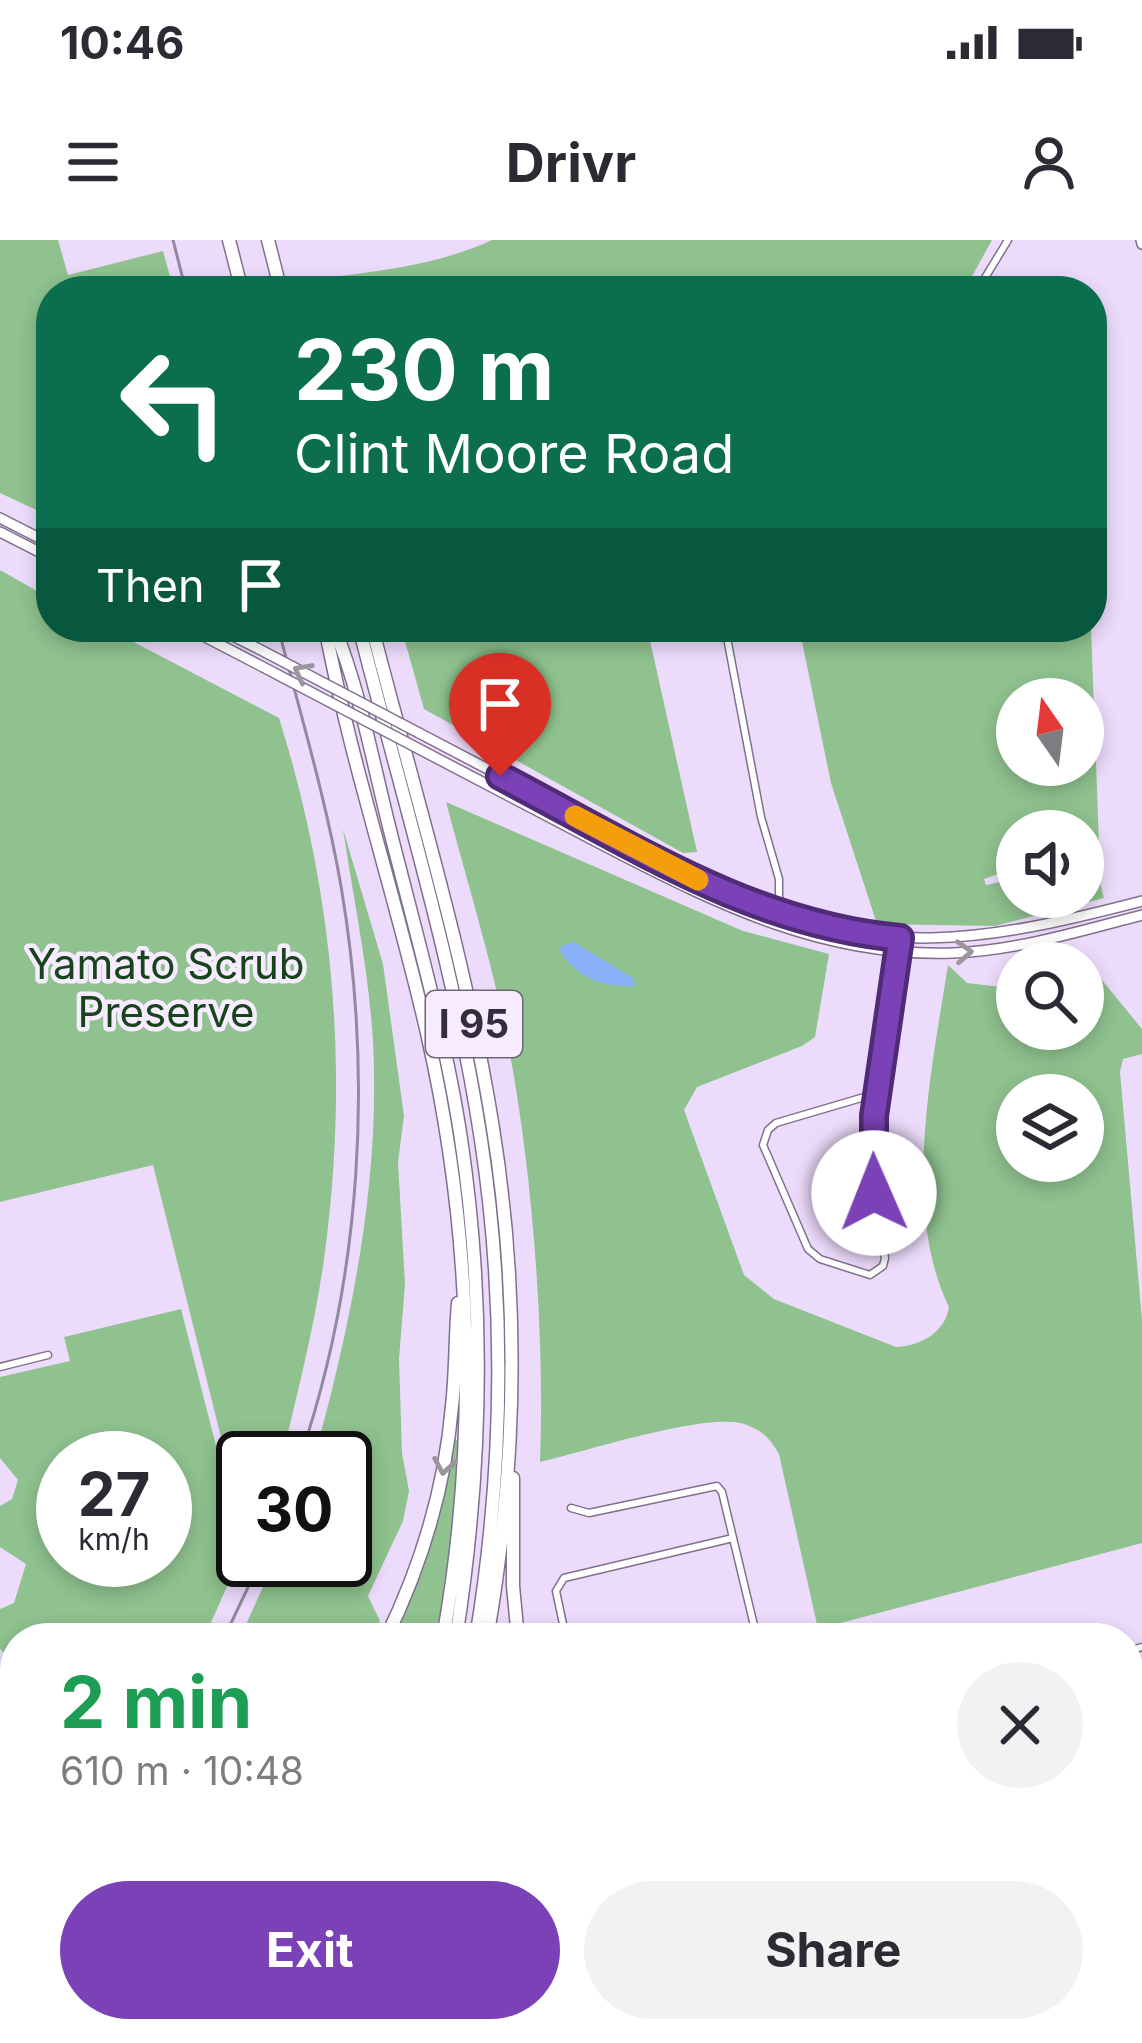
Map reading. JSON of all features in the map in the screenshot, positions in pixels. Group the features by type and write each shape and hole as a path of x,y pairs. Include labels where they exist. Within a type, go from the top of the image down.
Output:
{"highway":[{"path":"229,240 238,276"},
{"path":"268,240 277,276"},
{"path":"333,642 435,1006 465,1170 477,1298 478,1393 473,1504 458,1623"},
{"name":"I 95","path":"333,642 425,1024 451,1166 466,1330 464,1463 444,1623"},
{"path":"363,642 453,994 487,1187 497,1312 497,1423 478,1623"},
{"name":"I 95","path":"376,642 466,990 488,1098 507,1250 510,1431 489,1623"},
{"path":"393,1623 414,1576 441,1481 454,1392 461,1266"},
{"path":"510,1431 516,1623"}],"street":[{"path":"986,276 1009,240"},
{"path":"0,518 36,536"},
{"path":"0,532 36,550"},
{"path":"215,642 685,888 767,924 838,944 898,952 986,951 1142,915"},
{"path":"245,642 704,883 772,912 837,930 900,938 984,936 1070,918"},
{"path":"728,642 761,817 779,879 779,897 767,924"},
{"path":"1104,910 1142,901"},
{"path":"1099,918 1101,926"},
{"path":"878,1093 776,1123 768,1130 764,1145 808,1249 820,1259 870,1276 883,1267 885,1258 873,1184 878,1093 900,938"},
{"path":"0,1367 48,1355"},
{"path":"571,1508 590,1513 717,1486 753,1623"},
{"path":"563,1623 556,1591 564,1578 733,1538"}],"green space":[{"path":"0,240 58,240 68,275 163,251 170,276 36,276 36,510 0,493"},
{"path":"492,240 992,240 972,276 339,276 425,262"},
{"name":"Yamato Scrub Preserve","path":"0,570 36,590 36,642 134,642 279,718 313,850 324,916 332,982 336,1116 325,1252 288,1431 220,1431 153,1165 0,1202"},
{"path":"405,642 650,642 697,852 683,853 424,709"},
{"path":"802,642 1092,642 1093,678 996,678 996,786 1097,786 1098,810 996,810 996,875 984,879 986,885 996,883 996,918 1026,918 995,926 877,924 831,783"},
{"path":"446,802 743,931 829,954 815,1037 697,1087 684,1110 744,1275 774,1299 896,1347 930,1336 949,1307 926,1226 923,1183 929,1093 948,965 967,983 996,986 996,1050 1104,1050 1104,983 1142,1029 1142,1054 1123,1059 1120,1072 1142,1320 1142,1543 841,1623 817,1623 779,1454 756,1429 726,1422 702,1423 540,1462 538,1302 530,1191 500,1004"},
{"path":"343,829 383,964 404,1116 398,1162 405,1284 399,1359 402,1453 409,1491 403,1521 368,1596 379,1623 247,1623 263,1587 372,1587 372,1431 321,1431 365,1221 373,1124 371,1014"},
{"path":"181,1309 216,1446 216,1587 227,1587 211,1623 0,1623 0,1609 14,1603 26,1564 0,1547 0,1506 12,1499 18,1480 0,1458 0,1377 70,1361 64,1337"},
{"path":"453,1440 458,1440 440,1623 400,1623 432,1542"}],"water":[{"path":"574,942 633,978 635,986 602,983 583,974 560,951 561,946"}],"railway":[{"path":"173,240 182,276"},
{"path":"282,642 335,853 357,1030 356,1175 349,1247 337,1318 308,1431"},
{"path":"231,1623 248,1587"}],"slow traffic":[{"path":"575,816 698,880"}],"route":[{"path":"500,776 745,902 837,930 900,938 874,1116 874,1193"}]}
